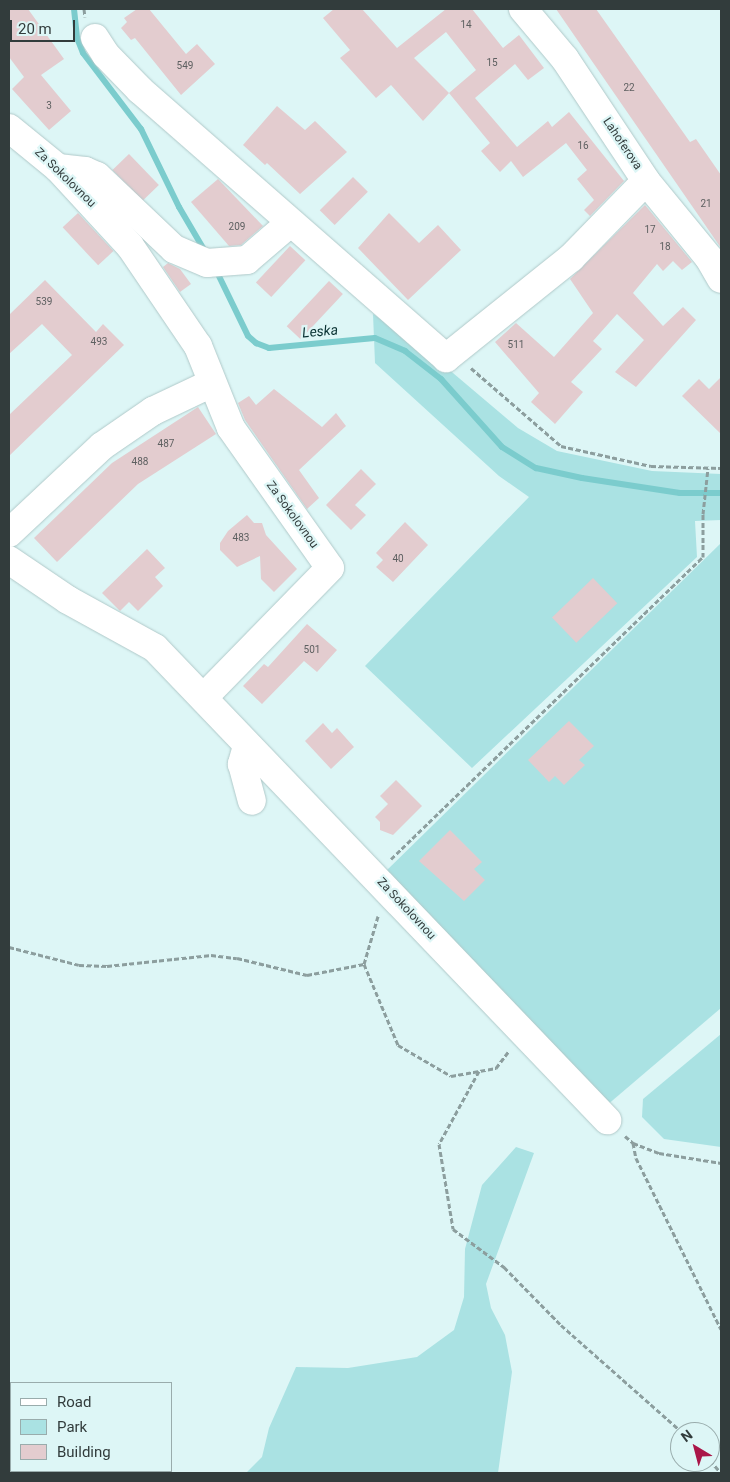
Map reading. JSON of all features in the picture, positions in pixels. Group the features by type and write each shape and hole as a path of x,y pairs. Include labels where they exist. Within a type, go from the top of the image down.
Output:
{"street":[{"name":"Lahoferova","path":"523,9 565,59 646,180 709,258 721,279"},
{"path":"95,38 106,55 140,90 446,358 571,258 646,180"},
{"name":"Za Sokolovnou","path":"9,128 58,168 130,246 192,335 231,428 330,568 204,697"},
{"path":"58,168 85,170 97,176 174,249 216,264 252,257 290,223"},
{"path":"9,533 102,446 152,411 212,383"},
{"name":"Za Sokolovnou","path":"9,560 68,600 155,648 204,697 247,746 310,807 607,1120"},
{"path":"247,746 242,764 252,801"}],"path":[{"path":"454,352 561,446 651,466 721,468"},
{"path":"524,1033 496,1068 451,1076 398,1045 364,964 378,914 383,884 703,557 705,475 708,468"},
{"path":"9,947 79,965 107,966 211,955 237,958 307,975 364,964"},
{"path":"479,1071 439,1144 453,1229 504,1267 561,1325 671,1422"},
{"path":"607,1120 633,1143 659,1153 721,1163"},
{"path":"633,1143 636,1158 721,1329"}],"green space":[{"path":"373,314 414,340 518,428 557,451 652,471 721,474 721,520 695,521 697,557 472,768 365,666 529,497 499,476 375,363"},
{"path":"721,543 721,1008 606,1106 384,873"},
{"path":"721,1034 721,1147 664,1139 642,1117 643,1099"},
{"path":"516,1147 534,1153 486,1284 491,1308 505,1335 512,1372 498,1473 246,1473 262,1457 269,1428 296,1367 348,1368 417,1357 454,1330 464,1297 465,1249 482,1185"}],"building":[{"path":"9,9 28,9 64,59 41,75 71,111 49,130 12,89 24,77 9,57"},
{"path":"137,9 149,9 186,54 197,44 215,64 181,95 135,38 131,40 121,28 127,22 124,18"},
{"path":"334,9 362,9 397,48 446,9 472,9 503,48 519,35 544,68 528,80 515,64 475,98 517,147 548,121 552,127 569,112 624,181 590,216 584,210 594,200 577,179 587,170 566,143 523,177 511,161 500,172 481,151 490,143 449,93 423,121 391,85 376,98 340,58 350,50 323,18","holes":["446,32 476,70 449,93 414,58"]},
{"path":"556,9 596,9 690,142 696,139 721,175 721,248"},
{"path":"277,106 305,130 315,121 347,152 300,194 267,163 265,165 243,145"},
{"path":"129,154 159,185 142,201 112,170"},
{"path":"353,177 368,192 335,225 320,210"},
{"path":"218,179 263,226 241,245 229,246 191,202"},
{"path":"645,205 692,262 682,270 673,261 663,271 657,264 633,293 663,326 683,307 696,320 636,387 615,372 644,340 617,314 593,341 602,349 571,382 583,392 555,424 531,402 539,393 495,342 516,323 554,357 593,313 570,279"},
{"path":"78,213 113,251 98,265 63,227"},
{"path":"389,213 419,243 438,225 461,250 408,300 358,248"},
{"path":"290,246 305,260 271,297 256,283"},
{"path":"168,263 180,269 191,284 180,292 163,267"},
{"path":"45,280 96,332 103,324 124,345 9,456 9,415 72,355 42,324 9,354 9,315"},
{"path":"329,281 343,294 301,339 287,326"},
{"path":"721,377 721,434 682,396 699,379 709,389"},
{"path":"274,389 322,427 336,413 346,426 299,470 319,498 307,509 245,420 238,403 249,396 256,405"},
{"path":"198,407 216,434 138,484 57,562 34,538 112,463"},
{"path":"361,469 376,484 355,505 366,515 351,530 326,505"},
{"path":"247,515 254,523 262,523 266,535 297,569 274,592 261,579 260,556 237,567 220,550 220,543 228,531"},
{"path":"405,522 428,545 393,582 376,567 383,560 376,553"},
{"path":"147,549 165,568 155,577 163,586 138,611 129,602 120,611 102,593"},
{"path":"593,578 617,603 576,643 552,618"},
{"path":"307,624 337,650 317,672 304,661 262,704 243,686 264,664 268,667"},
{"path":"569,721 594,746 579,760 585,765 564,785 555,776 549,782 528,760"},
{"path":"323,723 332,733 337,728 354,747 331,769 305,741"},
{"path":"396,780 422,806 393,835 380,830 380,822 375,817 388,804 380,796"},
{"path":"450,830 482,862 474,869 485,880 464,901 419,861"}],"waterway":[{"name":"Leska","path":"74,9 77,38 83,53 141,129 179,207 206,253"},
{"name":"Leska","path":"216,270 248,336 256,343 269,348 375,338 405,351 441,379 502,447 536,468 582,478 680,493 721,493"}]}
